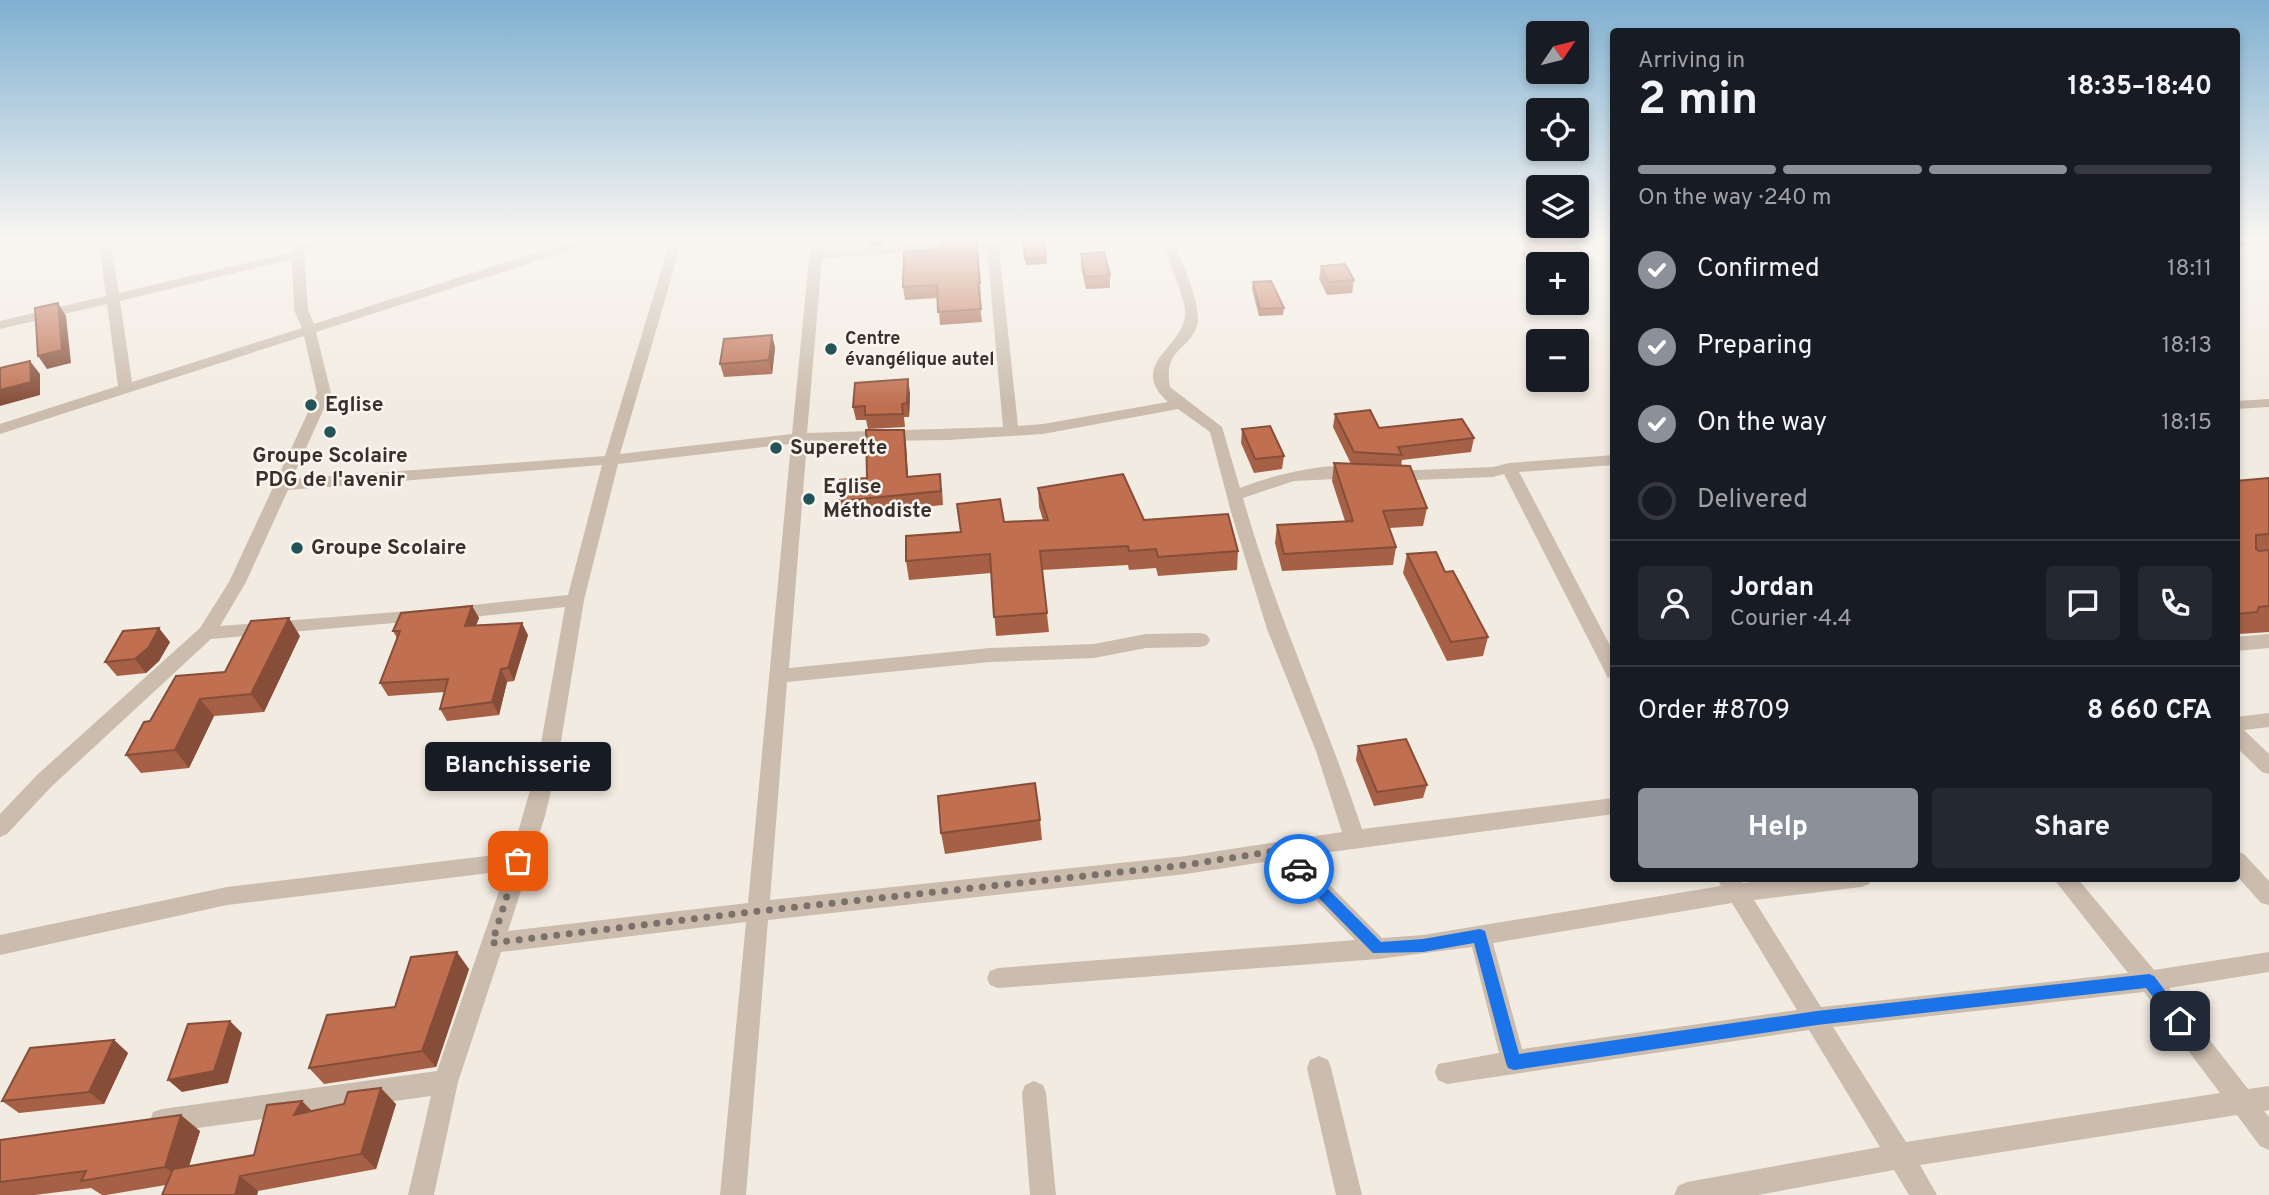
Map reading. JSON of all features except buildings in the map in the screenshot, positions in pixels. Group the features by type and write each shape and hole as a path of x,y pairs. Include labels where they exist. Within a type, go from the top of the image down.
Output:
{"street":[{"path":"111,294 127,388"},
{"path":"0,325 126,294"},
{"path":"0,828 44,781 206,633 237,582 324,393 299,294"},
{"path":"0,429 421,294"},
{"path":"421,1195 446,1082 535,816 547,766 575,600 611,460 660,294"},
{"path":"733,1195 812,294"},
{"path":"998,294 1011,430"},
{"path":"1186,294 1192,311 1190,327 1172,348 1160,370 1163,388 1217,430 1276,629 1326,751 1354,839"},
{"path":"2240,405 2269,403"},
{"path":"282,485 611,460 799,438 948,435 1011,430 1089,422 1181,404"},
{"path":"1235,496 1289,475 1320,470 1395,477 1493,472 1509,468 1610,460"},
{"path":"1509,468 1610,664"},
{"path":"206,633 377,620 575,600"},
{"path":"778,676 990,655 1094,651 1146,641 1201,640"},
{"path":"2240,644 2269,641"},
{"path":"2240,724 2269,720"},
{"path":"2240,739 2269,766"},
{"path":"492,943 1186,865 1354,839 1610,807"},
{"path":"1281,850 1378,949"},
{"path":"0,945 227,896 518,861"},
{"path":"2240,864 2269,896"},
{"path":"998,978 1423,945 1732,886 1796,882"},
{"path":"2067,882 2149,981 2269,1137"},
{"path":"1732,886 1817,1018 1924,1195"},
{"path":"1480,936 1514,1063"},
{"path":"1447,1072 1817,1018 2149,981 2269,962"},
{"path":"1319,1068 1349,1195"},
{"path":"145,1124 446,1082"},
{"path":"1034,1093 1042,1195"},
{"path":"1687,1195 1900,1156 2269,1098"}],"way so far":[{"path":"518,861 492,943 1186,865 1281,850 1299,869"}],"place":[{"name":"Centre évangélique autel","path":"831,349"},
{"name":"Eglise","path":"311,405"},
{"name":"Groupe Scolaire PDG de l'avenir","path":"330,432"},
{"name":"Superette","path":"776,448"},
{"name":"Eglise Méthodiste","path":"809,499"},
{"name":"Groupe Scolaire","path":"297,548"},
{"name":"Blanchisserie","path":"518,861"}],"route":[{"path":"1299,869 1378,949 1480,936 1514,1063 1817,1018 2149,981 2180,1021"}]}
